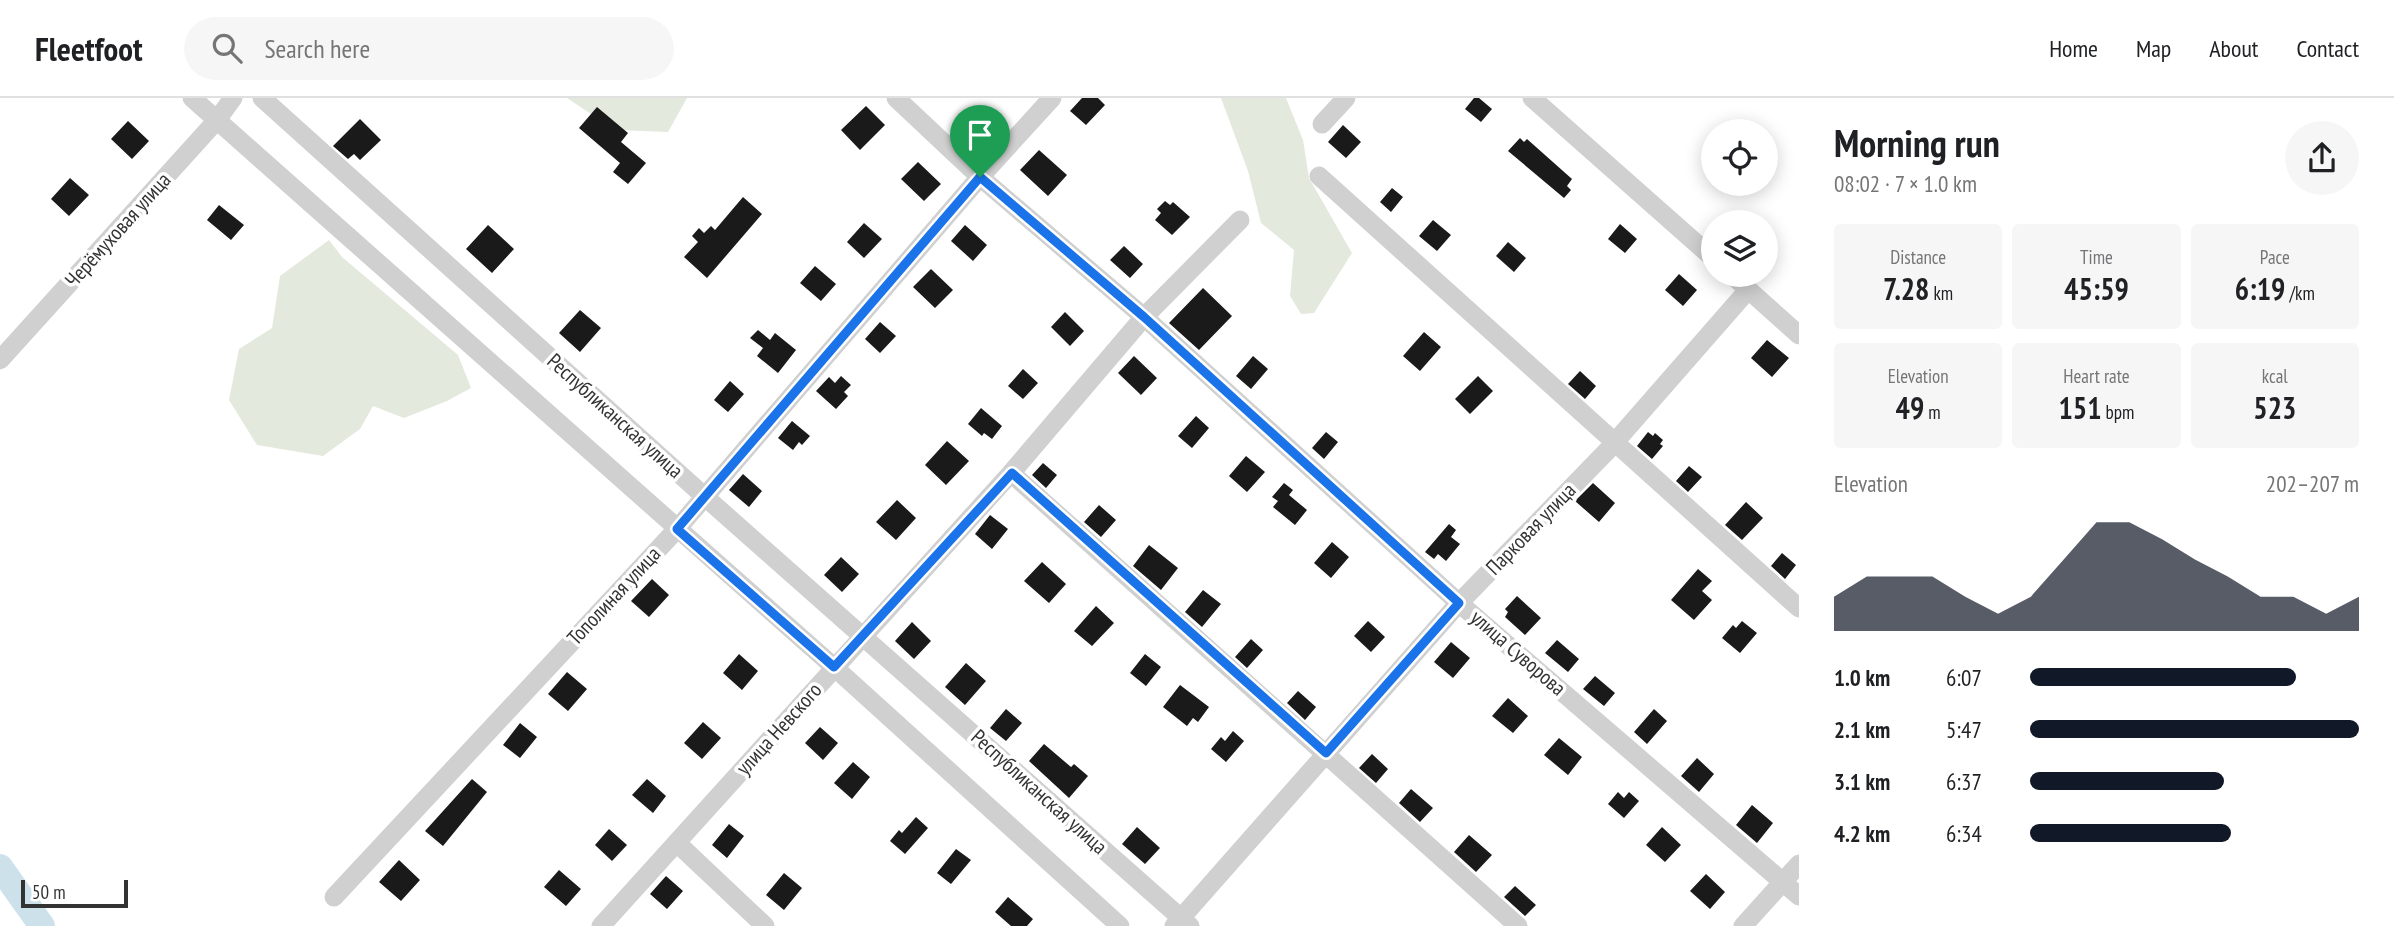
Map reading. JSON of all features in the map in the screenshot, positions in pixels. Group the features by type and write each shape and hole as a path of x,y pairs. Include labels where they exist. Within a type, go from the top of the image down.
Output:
{"street":[{"name":"Республиканская улица","path":"192,98 834,667 1120,926"},
{"name":"Черёмуховая улица","path":"0,360 233,98"},
{"name":"Республиканская улица","path":"262,98 1182,923"},
{"name":"улица Суворова","path":"896,98 980,177 1144,317 1459,603 1799,896"},
{"name":"Тополиная улица","path":"334,897 677,529 980,177 1052,98"},
{"path":"1322,124 1346,98"},
{"path":"1532,98 1701,247"},
{"path":"1319,176 1799,608"},
{"name":"улица Невского","path":"601,926 862,635 1012,473 1144,317 1240,220"},
{"path":"1745,287 1799,335"},
{"name":"Парковая улица","path":"1182,923 1326,753 1459,603 1614,443 1748,290"},
{"path":"1012,473 1518,926"},
{"path":"677,843 765,926"},
{"path":"1743,926 1799,864"}],"shaded area":[{"path":"567,98 687,98 668,132 615,130"},
{"path":"1221,98 1286,98 1303,140 1309,178 1352,253 1314,313 1301,314 1290,296 1294,250 1261,223 1248,171"},
{"path":"329,240 342,257 458,355 471,388 404,418 373,406 360,429 323,456 257,445 229,400 239,349 272,328 280,276"}],"building":[{"path":"1082,98 1098,98 1105,105 1086,125 1070,111"},
{"path":"1474,98 1479,98 1492,109 1481,122 1465,109"},
{"path":"866,106 885,125 860,150 841,130"},
{"path":"597,107 628,133 621,142 646,163 628,184 613,172 620,163 579,128"},
{"path":"971,107 987,122 972,139 956,124"},
{"path":"360,119 381,140 360,160 354,154 348,159 333,146"},
{"path":"128,121 149,141 132,159 111,139"},
{"path":"1343,125 1361,142 1346,158 1328,142"},
{"path":"1520,138 1524,142 1527,139 1572,179 1567,186 1571,190 1564,198 1508,151"},
{"path":"1039,150 1067,175 1048,196 1020,170"},
{"path":"918,162 941,184 924,201 901,179"},
{"path":"70,178 89,195 69,216 51,199"},
{"path":"1392,188 1403,197 1391,212 1380,202"},
{"path":"743,197 762,214 707,278 684,257 698,242 692,236 699,228 704,233 711,226 715,230"},
{"path":"1165,201 1170,205 1173,202 1190,217 1172,235 1155,220 1161,213 1157,209"},
{"path":"219,205 244,225 231,240 207,220"},
{"path":"1433,220 1451,235 1437,251 1419,236"},
{"path":"864,223 882,239 864,258 847,242"},
{"path":"1620,224 1637,239 1625,253 1608,239"},
{"path":"488,225 514,249 492,273 466,249"},
{"path":"965,225 987,245 973,261 951,241"},
{"path":"1508,242 1526,258 1514,272 1496,256"},
{"path":"1124,246 1143,264 1130,278 1110,260"},
{"path":"815,266 836,284 821,301 800,283"},
{"path":"931,269 953,290 935,308 913,287"},
{"path":"1679,274 1697,290 1683,306 1665,290"},
{"path":"1203,288 1232,316 1199,350 1169,323"},
{"path":"580,310 601,328 580,352 559,333"},
{"path":"1065,312 1084,331 1070,346 1051,327"},
{"path":"880,322 896,336 880,353 865,339"},
{"path":"758,330 770,340 775,333 796,350 778,373 757,356 763,348 750,338"},
{"path":"1424,332 1441,347 1420,371 1403,356"},
{"path":"1767,340 1789,358 1772,377 1751,358"},
{"path":"1134,356 1157,378 1141,395 1118,373"},
{"path":"1253,356 1268,369 1251,389 1236,376"},
{"path":"1023,369 1038,383 1023,399 1008,386"},
{"path":"1580,371 1596,386 1585,399 1568,384"},
{"path":"841,376 851,385 844,392 848,396 836,409 816,391 829,377 835,383"},
{"path":"1478,376 1493,391 1470,414 1455,399"},
{"path":"730,381 744,394 728,412 714,400"},
{"path":"981,408 1002,426 992,439 984,433 982,436 968,424"},
{"path":"1196,416 1209,428 1192,448 1178,436"},
{"path":"792,421 810,436 802,445 799,442 793,450 778,438"},
{"path":"1326,432 1338,442 1324,459 1312,448"},
{"path":"1648,432 1653,436 1655,433 1663,440 1660,444 1663,446 1652,459 1637,446"},
{"path":"947,441 969,461 946,485 925,465"},
{"path":"1246,456 1265,472 1247,492 1229,476"},
{"path":"1043,463 1057,475 1046,488 1032,475"},
{"path":"1689,466 1702,477 1688,492 1676,481"},
{"path":"743,474 762,491 749,507 729,490"},
{"path":"1284,483 1293,490 1289,495 1307,510 1295,525 1273,507 1278,501 1272,497"},
{"path":"1593,483 1615,503 1599,522 1575,501"},
{"path":"897,500 916,518 896,540 876,522"},
{"path":"1746,502 1763,518 1742,540 1725,525"},
{"path":"1099,505 1116,520 1101,537 1084,522"},
{"path":"990,515 1008,529 992,549 975,534"},
{"path":"1449,524 1456,530 1451,537 1460,544 1446,561 1438,554 1434,559 1425,552"},
{"path":"1332,542 1349,557 1331,578 1314,563"},
{"path":"1149,545 1178,568 1161,590 1133,566"},
{"path":"1782,553 1796,565 1785,579 1771,566"},
{"path":"841,557 859,574 842,592 824,575"},
{"path":"1042,562 1066,584 1049,603 1024,581"},
{"path":"1698,569 1712,581 1702,591 1712,600 1694,620 1671,600"},
{"path":"652,579 669,595 649,617 631,601"},
{"path":"1203,590 1221,604 1202,627 1185,612"},
{"path":"1517,596 1541,618 1525,635 1505,617 1508,612 1505,609"},
{"path":"1096,606 1114,623 1092,646 1074,631"},
{"path":"1368,621 1385,637 1371,652 1354,636"},
{"path":"1742,621 1757,633 1740,653 1722,638 1733,625 1736,628"},
{"path":"912,622 931,641 914,659 895,641"},
{"path":"1251,639 1263,650 1247,668 1235,657"},
{"path":"1557,640 1579,659 1568,672 1545,653"},
{"path":"1451,642 1470,658 1453,678 1434,662"},
{"path":"739,654 758,671 742,690 723,673"},
{"path":"1145,654 1161,667 1146,686 1130,673"},
{"path":"966,663 986,681 965,705 945,687"},
{"path":"567,672 587,689 568,711 548,694"},
{"path":"1595,676 1615,693 1604,706 1583,689"},
{"path":"1180,685 1209,707 1198,722 1193,718 1187,726 1163,707"},
{"path":"1298,691 1316,707 1305,720 1287,703"},
{"path":"1508,698 1528,716 1513,733 1492,716"},
{"path":"1006,709 1022,723 1006,741 990,728"},
{"path":"1654,709 1667,721 1647,744 1634,732"},
{"path":"703,722 721,738 702,759 684,743"},
{"path":"520,723 537,737 520,758 503,745"},
{"path":"820,727 838,743 823,760 805,743"},
{"path":"1233,731 1244,741 1226,762 1211,749 1221,737 1225,741"},
{"path":"1559,738 1582,757 1568,775 1544,755"},
{"path":"1044,744 1071,767 1074,764 1088,776 1069,798 1029,761"},
{"path":"1372,754 1388,769 1376,783 1359,768"},
{"path":"1697,758 1714,774 1699,792 1681,776"},
{"path":"853,762 870,777 852,799 834,783"},
{"path":"472,779 487,792 443,846 425,831"},
{"path":"647,779 666,796 653,813 632,795"},
{"path":"1411,789 1433,808 1420,822 1399,803"},
{"path":"1618,792 1624,798 1629,792 1639,801 1624,818 1608,804"},
{"path":"1752,805 1773,823 1757,843 1736,825"},
{"path":"916,817 928,828 905,854 890,841 899,830 902,833"},
{"path":"729,824 744,836 727,858 712,845"},
{"path":"1137,827 1160,848 1145,864 1122,844"},
{"path":"1662,827 1681,845 1665,862 1646,845"},
{"path":"609,829 627,845 612,861 595,845"},
{"path":"1469,835 1492,855 1476,872 1454,852"},
{"path":"956,849 971,860 951,884 937,873"},
{"path":"399,860 420,880 401,901 379,882"},
{"path":"559,870 581,889 566,906 544,887"},
{"path":"784,873 802,888 784,910 766,895"},
{"path":"1706,874 1725,892 1710,909 1690,891"},
{"path":"666,876 683,891 667,909 650,894"},
{"path":"1515,886 1536,905 1525,916 1504,897"},
{"path":"1008,897 1033,919 1027,926 1011,926 995,912"}],"waterway":[{"path":"0,867 42,926"}],"route":[{"path":"980,177 1144,317 1459,603 1326,753 1012,473 834,667 677,529 980,177"}]}
